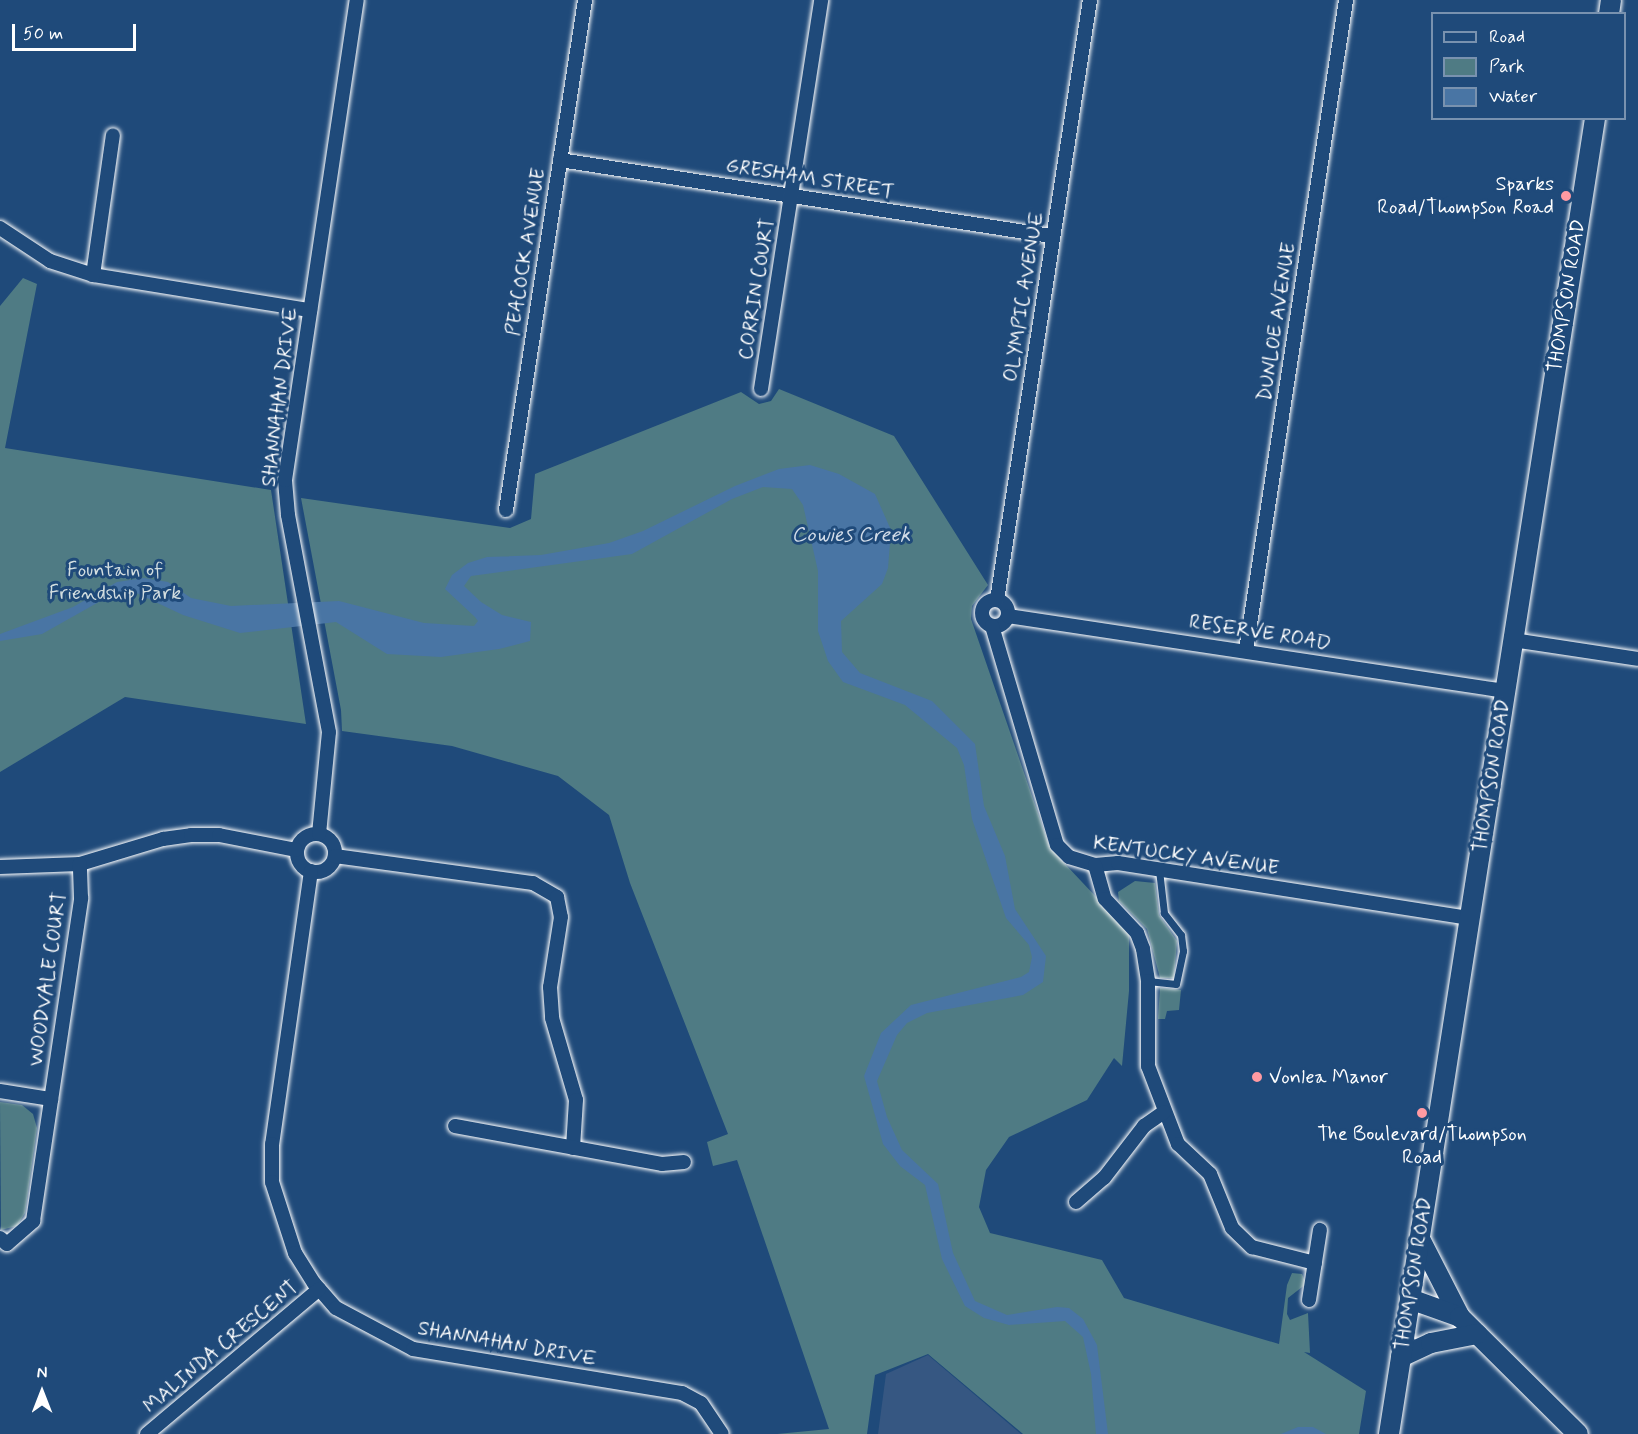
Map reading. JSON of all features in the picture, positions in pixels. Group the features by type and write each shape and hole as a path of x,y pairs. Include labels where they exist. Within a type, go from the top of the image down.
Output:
{"main road":[{"name":"THOMPSON ROAD","path":"1389,1434 1595,120"},
{"path":"1420,1239 1460,1317 1578,1434"},
{"path":"1410,1299 1460,1317"},
{"path":"1401,1357 1431,1343 1477,1334"}],"street":[{"name":"SHANNAHAN DRIVE","path":"320,834 329,732 285,480 357,0"},
{"name":"PEACOCK AVENUE","path":"506,510 585,0"},
{"name":"CORRIN COURT","path":"761,389 821,0"},
{"name":"OLYMPIC AVENUE","path":"997,600 1090,0"},
{"name":"DUNLOE AVENUE","path":"1246,650 1346,0"},
{"path":"93,275 113,135"},
{"name":"GRESHAM STREET","path":"560,160 1053,237"},
{"path":"0,228 50,261 93,275 310,310"},
{"path":"997,600 1007,608 1008,616 1004,623 992,626 984,622 981,613 984,604 997,600"},
{"name":"RESERVE ROAD","path":"1008,616 1246,650 1505,691"},
{"name":"KENTUCKY AVENUE","path":"992,626 1057,845 1069,857 1095,866 1118,863 1470,918"},
{"path":"1513,640 1638,659"},
{"path":"320,834 335,847 334,856 323,872 311,871 296,859 296,850 308,835 320,834"},
{"path":"0,867 80,864 164,839 191,835 219,835 296,850"},
{"path":"334,856 533,883 557,897 561,917 550,987 552,1018 571,1071 576,1100 573,1148"},
{"name":"WOODVALE COURT","path":"0,1238 8,1244 33,1221 81,898 80,864"},
{"path":"1095,866 1105,899 1137,933 1148,981 1146,1055 1164,1112 1178,1144 1210,1174 1232,1228 1252,1247 1315,1263"},
{"name":"SHANNAHAN DRIVE","path":"311,871 272,1144 272,1182 295,1253 320,1289 336,1308 413,1349 682,1393 701,1403 722,1434"},
{"name":"WOODVALE COURT","path":"0,1091 51,1099"},
{"path":"1076,1202 1104,1178 1144,1126 1164,1112"},
{"path":"455,1126 662,1164 684,1162"},
{"path":"1309,1299 1320,1230"},
{"name":"MALINDA CRESCENT","path":"147,1434 320,1289"}],"lane":[{"path":"1148,981 1176,984 1183,951 1181,935 1164,913 1159,870"}],"shaded area":[{"path":"928,1355 1021,1434 878,1434 886,1374"}],"green space":[{"name":"Fountain of Friendship Park","path":"23,278 37,284 5,448 271,490 306,724 125,697 0,772 0,306"},
{"path":"779,389 894,436 988,585 972,606 971,619 1050,848 1129,932 1129,991 1122,1066 1114,1058 1087,1100 1009,1137 986,1170 979,1207 990,1233 1102,1260 1124,1298 1279,1344 1287,1285 1292,1273 1302,1274 1306,1284 1288,1298 1287,1314 1290,1320 1308,1313 1310,1353 1304,1352 1366,1391 1359,1434 1023,1434 928,1354 875,1375 867,1434 777,1434 829,1429 737,1160 713,1166 707,1142 728,1134 630,883 609,815 558,776 452,746 342,731 341,710 301,498 510,528 531,519 535,474 741,392 759,404 771,401"},
{"path":"1135,881 1155,883 1159,915 1177,941 1174,978 1160,978 1147,929 1119,901 1118,892"},
{"path":"1160,988 1181,990 1179,1010 1167,1011 1165,1019 1158,1019"},
{"path":"0,1102 22,1105 33,1114 37,1128 25,1213 17,1226 1,1230"}],"water":[{"name":"Cowies Creek","path":"810,465 839,474 875,494 891,530 888,568 882,584 841,621 842,652 860,673 932,701 975,744 984,806 1005,856 1015,909 1046,956 1043,982 1023,995 927,1013 907,1023 897,1035 877,1081 887,1117 902,1150 938,1184 953,1253 975,1301 1007,1315 1057,1307 1069,1308 1083,1319 1097,1345 1108,1434 1096,1434 1091,1374 1083,1337 1065,1321 1009,1325 984,1318 965,1306 942,1259 925,1185 900,1166 883,1144 864,1076 881,1033 911,1005 1021,977 1029,972 1032,957 1029,945 1006,918 972,819 964,765 957,748 905,705 843,682 828,661 818,631 818,571 803,505 792,489 763,487 732,499 632,554 471,576 464,586 481,602 502,615 531,622 530,641 499,649 441,657 387,654 336,622 240,633 183,615 130,590 113,594 42,634 0,641 0,634 73,607 117,582 144,578 168,582 191,598 231,606 339,601 424,623 474,626 478,621 475,617 445,589 452,575 468,563 487,557 541,555 609,543 643,531 735,486 779,469"},
{"path":"1298,1427 1313,1427 1326,1434 1281,1434"}],"place":[{"name":"Sparks Road/Thompson Road","path":"1566,196"},
{"name":"Vonlea Manor","path":"1257,1077"},
{"name":"The Boulevard/Thompson Road","path":"1422,1113"}]}
